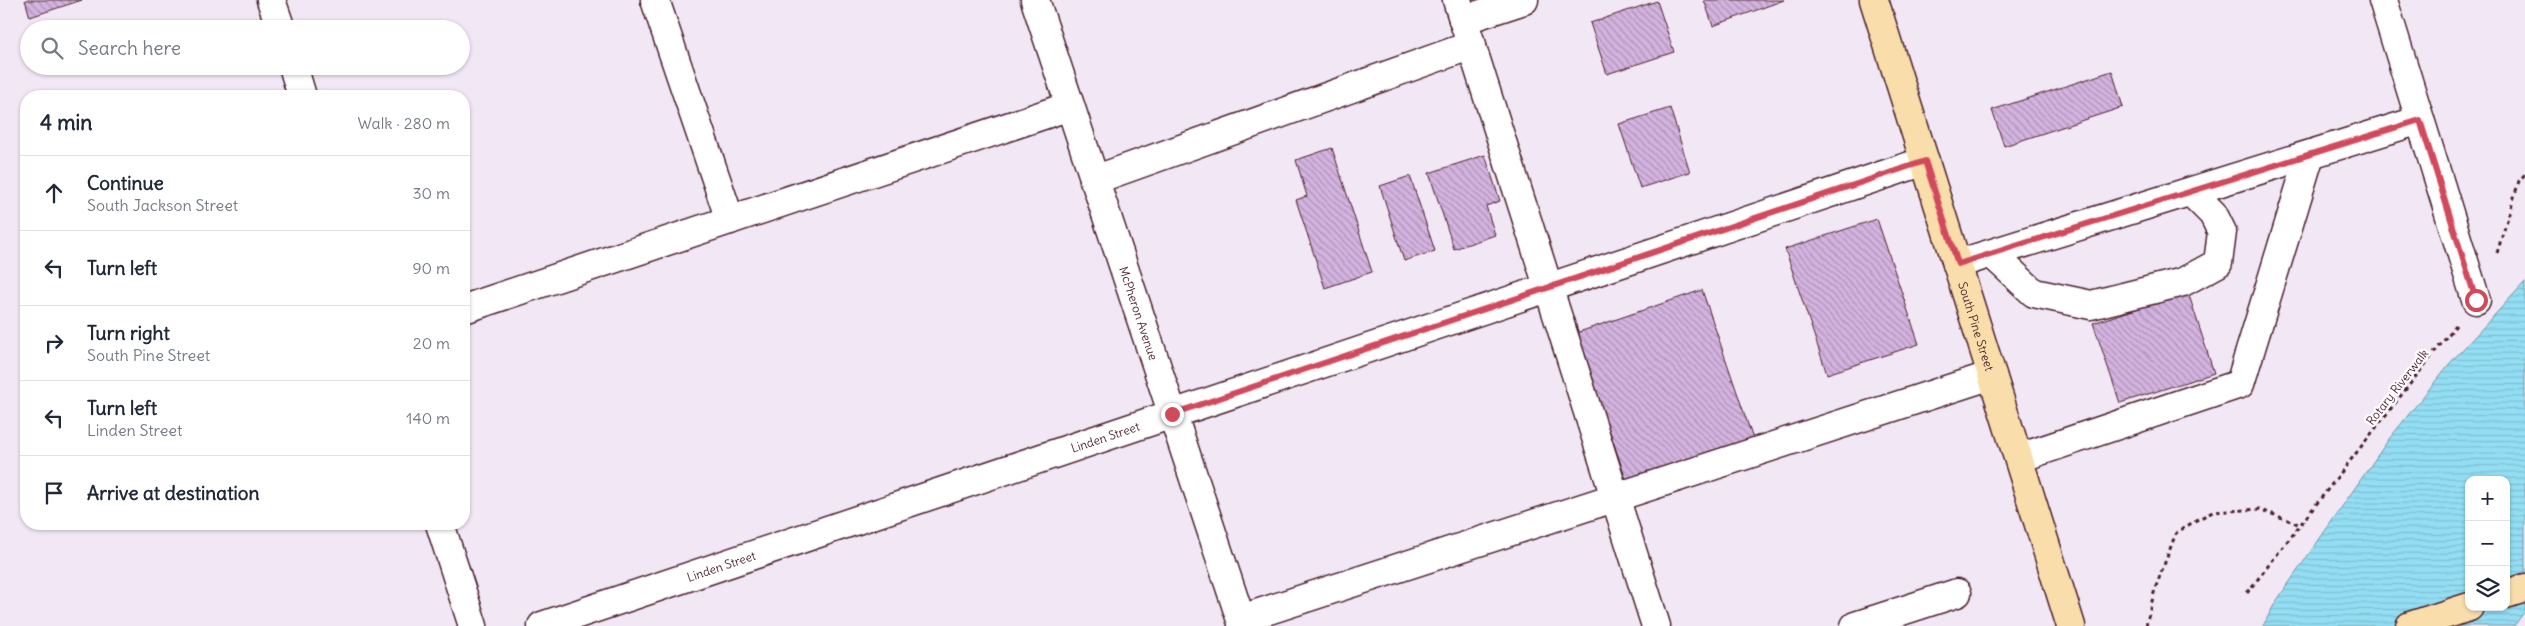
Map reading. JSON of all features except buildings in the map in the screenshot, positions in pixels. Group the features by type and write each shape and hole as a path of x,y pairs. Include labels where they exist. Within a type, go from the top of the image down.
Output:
{"main road":[{"name":"South Pine Street","path":"1874,0 2071,626"},
{"path":"2510,593 2525,588"},
{"path":"2410,626 2465,608"}],"street":[{"path":"271,0 278,20"},
{"path":"655,0 730,220"},
{"name":"McPheron Avenue","path":"1035,0 1242,622"},
{"path":"1524,0 1460,10 1656,626"},
{"path":"2383,0 2476,300"},
{"path":"1094,180 1472,45"},
{"path":"296,75 300,90"},
{"path":"470,307 1070,106"},
{"path":"1958,264 2420,120"},
{"path":"2018,458 2240,384 2310,155"},
{"name":"Linden Street","path":"542,626 1925,161"},
{"path":"1992,254 2034,293 2091,305 2183,282 2218,263 2222,232 2213,214 2191,192"},
{"path":"1242,622 1615,497 1992,375"},
{"path":"442,530 473,626"},
{"path":"1855,626 1957,594"}],"path":[{"name":"Rotary Riverwalk","path":"2247,593 2476,300 2489,277 2519,181 2525,174"},
{"path":"2146,626 2155,589 2176,534 2198,519 2213,512 2258,509 2301,526"}],"water":[{"path":"2525,282 2525,611 2514,626 2263,626 2275,603 2389,439 2450,363"}],"route":[{"path":"1172,414 1925,161 1958,264 2032,243 2420,120 2476,300"}]}
